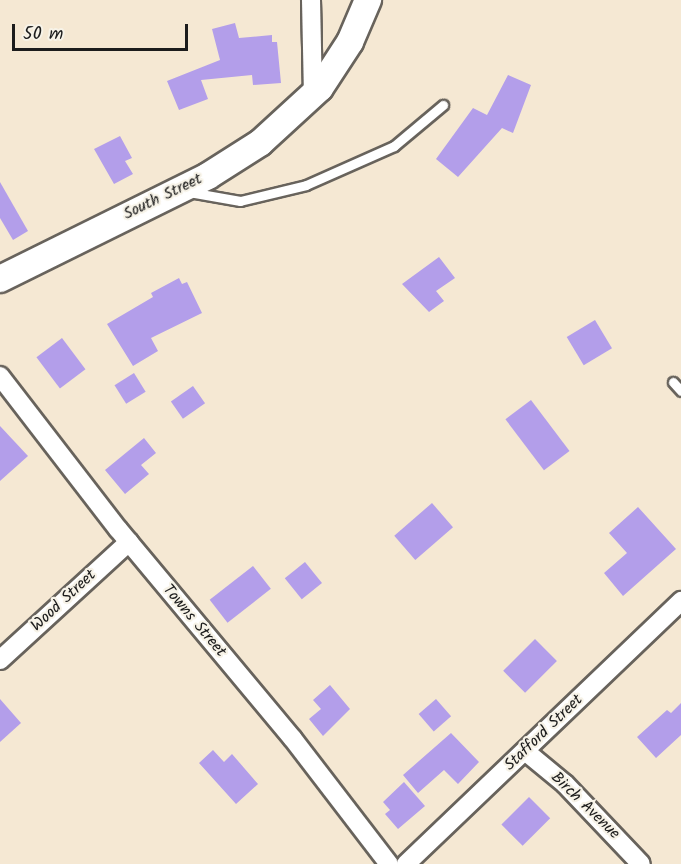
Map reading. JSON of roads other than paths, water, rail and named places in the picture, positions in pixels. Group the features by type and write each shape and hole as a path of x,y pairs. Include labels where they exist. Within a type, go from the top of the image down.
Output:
{"street":[{"path":"311,0 313,95"},
{"name":"South Street","path":"0,279 178,190 260,143 313,95 350,42 368,0"},
{"name":"Towns Street","path":"0,376 129,542 293,739 389,864"},
{"name":"Wood Street","path":"0,660 129,542"},
{"name":"Stafford Street","path":"406,864 681,601"},
{"name":"Birch Avenue","path":"525,751 565,784 641,864"}],"lane":[{"path":"178,190 240,201 306,185 394,146 443,105"},
{"path":"673,382 681,391"}]}
